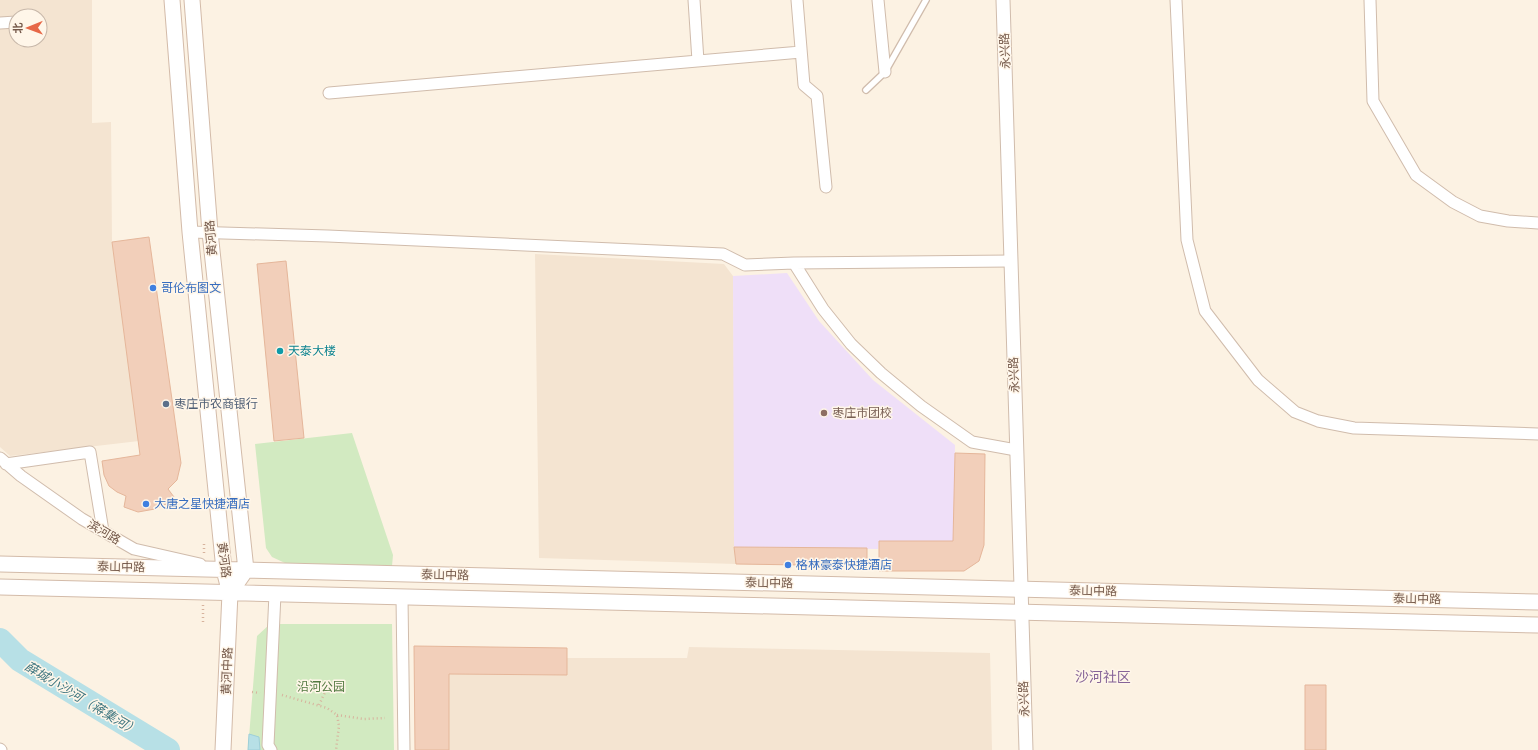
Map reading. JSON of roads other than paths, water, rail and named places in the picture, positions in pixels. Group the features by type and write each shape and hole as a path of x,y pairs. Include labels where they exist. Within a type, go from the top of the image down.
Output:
{"main road":[{"name":"黄河路","path":"172,0 190,232 224,570 230,593"},
{"name":"黄河路","path":"192,0 210,232 246,570 230,593"},
{"name":"泰山中路","path":"0,564 1538,602"},
{"name":"泰山中路","path":"0,587 1538,625"},
{"name":"黄河中路","path":"223,750 230,593"}],"street":[{"path":"694,0 698,61"},
{"path":"797,0 804,85 818,96 826,187"},
{"path":"878,0 885,72"},
{"name":"永兴路","path":"1003,0 1026,750"},
{"path":"1176,0 1186,240 1205,311 1258,380 1296,412 1318,420 1354,428 1538,434"},
{"path":"1370,0 1373,101 1416,175 1453,202 1480,216 1508,221 1538,223"},
{"path":"329,93 801,52"},
{"path":"190,232 328,236 723,254 745,265 794,263 1011,261"},
{"path":"794,263 823,309 851,344 881,373 922,406 972,442 1016,450"},
{"path":"3,461 90,452 103,531"},
{"name":"滨河路","path":"3,461 21,476 103,531 134,549 224,570"},
{"path":"272,750 268,744 275,594"},
{"path":"402,597 404,750"}],"lane":[{"path":"866,90 885,72 926,0"}],"water":[{"path":"249,734 259,737 260,750 248,750"}],"waterway":[{"name":"薛城小沙河（蒋集河）","path":"0,640 20,660 168,750"}],"place":[{"name":"哥伦布图文","path":"153,288"},
{"name":"天泰大楼","path":"280,351"},
{"name":"枣庄市农商银行","path":"166,404"},
{"name":"枣庄市团校","path":"824,413"},
{"name":"大唐之星快捷酒店","path":"146,504"},
{"name":"格林豪泰快捷酒店","path":"788,565"}],"district":[{"name":"沙河社区","path":"1103,677"}],"park label":[{"name":"沿河公园","path":"321,687"}]}
